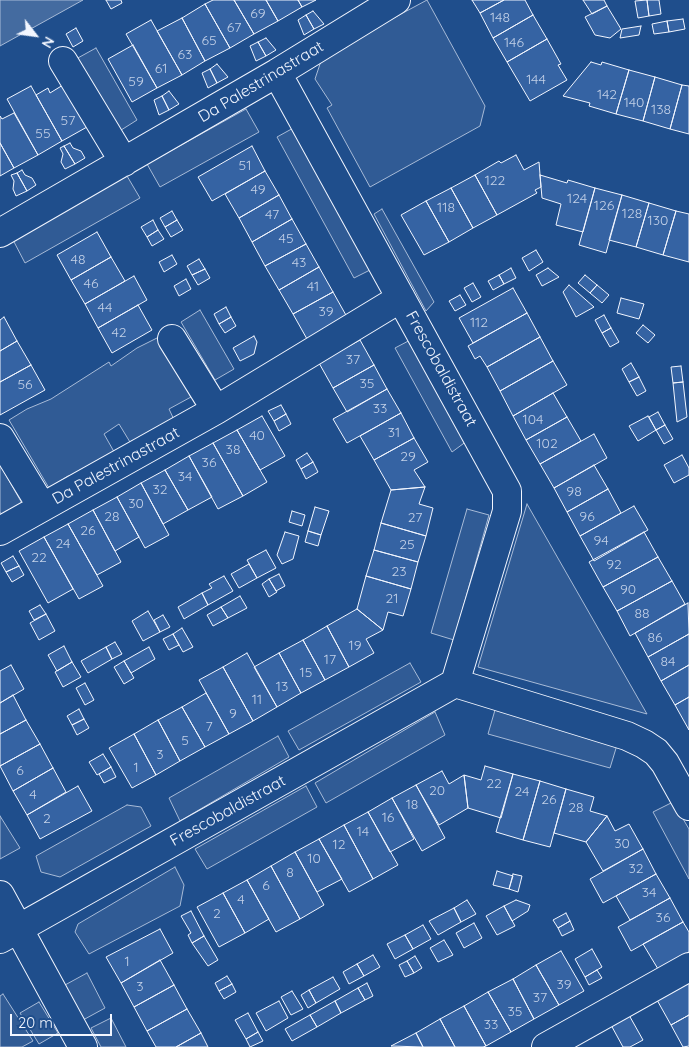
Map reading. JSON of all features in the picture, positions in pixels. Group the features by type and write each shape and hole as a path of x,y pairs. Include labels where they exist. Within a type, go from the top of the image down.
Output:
{"street":[{"name":"Da Palestrinastraat","path":"0,233 277,73 396,0"},
{"path":"64,61 124,162"},
{"name":"Frescobaldistraat","path":"10,934 455,684 507,511 507,491 277,73"},
{"name":"Da Palestrinastraat","path":"0,531 216,410 402,298"},
{"path":"172,339 216,410"},
{"name":"Da Palestrinastraat","path":"0,438 42,507"},
{"path":"455,684 626,736 644,744 656,752 665,763 689,806"},
{"path":"0,895 10,934 83,1047"},
{"path":"559,1044 689,967"}],"shaded area":[{"path":"0,0 83,0 0,46"},
{"path":"427,0 485,106 480,126 370,187 327,108 332,105 315,79 321,61 349,42"},
{"path":"96,48 137,120 118,132 76,59"},
{"path":"246,109 259,132 160,187 147,164"},
{"path":"297,126 374,268 354,278 277,137"},
{"path":"127,176 140,198 25,263 13,240"},
{"path":"382,209 434,302 426,311 374,214"},
{"path":"200,310 234,369 215,380 181,322"},
{"path":"159,337 191,397 169,409 176,424 133,447 119,424 104,434 117,457 79,477 68,476 49,488 9,420 27,409 51,399 109,362 111,366 137,348"},
{"path":"416,337 471,438 452,452 395,348"},
{"path":"0,465 23,505 3,517 0,512"},
{"path":"527,504 647,714 478,667"},
{"path":"467,509 489,515 454,640 431,633"},
{"path":"410,663 421,682 299,750 288,731"},
{"path":"495,710 617,745 610,768 488,734"},
{"path":"435,712 445,735 326,803 315,783"},
{"path":"278,736 289,757 180,821 169,798"},
{"path":"306,786 317,807 207,869 195,849"},
{"path":"673,802 689,829 689,879 653,812"},
{"path":"127,805 141,807 151,826 60,877 41,872 36,856"},
{"path":"0,816 20,848 0,859"},
{"path":"175,867 184,885 180,906 89,954 75,932 78,924"},
{"path":"87,973 105,1008 83,1020 65,985"},
{"path":"3,994 33,1041 22,1047 0,1047 0,996"},
{"path":"39,1002 58,1033 39,1044 20,1013"},
{"path":"111,1018 126,1047 101,1047 91,1028"}],"building":[{"path":"106,0 121,0 122,3 111,9"},
{"path":"213,0 234,0 254,34 230,48 205,4"},
{"path":"234,0 266,0 278,21 254,34"},
{"path":"266,0 298,0 302,7 278,21"},
{"path":"298,0 316,0 302,7"},
{"path":"472,0 504,0 480,13"},
{"path":"504,0 525,0 533,15 493,38 480,13"},
{"path":"583,0 604,0 607,6 592,14"},
{"path":"647,0 659,0 661,14 649,16"},
{"path":"647,0 649,16 638,18 635,1"},
{"path":"205,4 230,48 205,61 182,18"},
{"path":"607,6 621,29 610,38 595,35 585,17"},
{"path":"313,11 324,24 314,29 306,15"},
{"path":"306,15 314,29 304,35 298,20"},
{"path":"533,15 547,39 507,62 493,38"},
{"path":"182,18 205,61 182,75 157,31"},
{"path":"683,19 685,29 669,32 667,21"},
{"path":"151,20 182,75 157,88 126,34"},
{"path":"667,21 669,32 654,34 652,24"},
{"path":"641,26 639,35 620,38 622,29"},
{"path":"76,28 83,41 73,47 66,34"},
{"path":"266,38 276,50 266,56 258,42"},
{"path":"547,39 561,64 558,65 567,80 530,101 507,62"},
{"path":"258,42 266,56 256,61 250,46"},
{"path":"133,45 157,88 132,102 108,59"},
{"path":"591,62 601,65 602,62 629,70 616,114 589,106 590,103 563,96"},
{"path":"217,64 228,77 217,83 210,69"},
{"path":"210,69 217,83 208,88 202,73"},
{"path":"629,70 655,77 643,121 616,114"},
{"path":"655,77 682,85 670,129 643,121"},
{"path":"63,85 87,127 62,141 36,95 48,88 50,93"},
{"path":"682,85 689,86 689,134 670,129"},
{"path":"31,86 62,141 38,155 7,99"},
{"path":"169,91 179,104 169,110 162,96"},
{"path":"162,96 169,110 159,115 154,100"},
{"path":"14,113 38,155 14,168 0,143 0,116 2,119"},
{"path":"0,143 14,168 0,176"},
{"path":"70,143 73,148 81,151 85,158 75,164 64,146"},
{"path":"64,146 75,164 65,169 61,162 63,154 60,148"},
{"path":"252,146 265,171 212,201 198,177"},
{"path":"516,155 524,170 539,162 541,187 535,190 537,193 497,215 475,175 499,161 501,163"},
{"path":"22,170 25,175 32,178 36,185 27,191 17,173"},
{"path":"265,171 279,195 239,218 225,194"},
{"path":"17,173 27,191 16,196 13,189 14,181 11,175"},
{"path":"475,175 497,215 473,228 451,188"},
{"path":"540,175 567,183 568,180 595,188 583,232 556,225 561,204 542,198"},
{"path":"451,188 473,228 449,242 426,201"},
{"path":"595,188 622,195 606,253 579,245"},
{"path":"279,195 292,219 252,242 239,218"},
{"path":"622,195 649,203 636,247 609,240"},
{"path":"426,201 449,242 424,255 401,215"},
{"path":"649,203 676,211 663,255 636,247"},
{"path":"172,211 177,220 165,227 160,218"},
{"path":"676,211 689,214 689,262 663,255"},
{"path":"292,219 306,244 265,266 252,242"},
{"path":"153,220 158,230 147,237 141,227"},
{"path":"177,220 183,230 171,237 165,227"},
{"path":"158,230 164,239 152,246 147,237"},
{"path":"97,232 111,257 71,280 57,255"},
{"path":"306,244 319,267 279,290 265,266"},
{"path":"536,250 543,262 529,271 522,258"},
{"path":"172,255 177,264 164,272 159,262"},
{"path":"111,257 125,281 85,304 71,280"},
{"path":"199,259 205,269 192,275 187,266"},
{"path":"319,267 333,292 293,314 279,290"},
{"path":"511,268 516,278 504,284 499,275"},
{"path":"548,268 559,277 542,286 536,275"},
{"path":"205,269 210,278 198,285 192,275"},
{"path":"499,275 504,284 493,290 488,281"},
{"path":"585,275 597,285 590,293 578,283"},
{"path":"134,276 147,300 98,328 85,304"},
{"path":"186,279 191,289 179,296 174,286"},
{"path":"473,283 481,297 472,302 464,288"},
{"path":"569,285 594,307 576,317 563,292"},
{"path":"597,285 609,295 602,303 590,293"},
{"path":"513,288 527,313 473,343 459,318"},
{"path":"333,292 347,317 307,339 293,314"},
{"path":"460,295 466,305 455,311 449,301"},
{"path":"621,298 644,304 639,319 617,313"},
{"path":"138,305 152,330 112,353 98,328"},
{"path":"226,307 231,317 219,324 214,314"},
{"path":"527,313 540,337 487,367 480,356 475,359 468,346"},
{"path":"604,315 611,328 602,333 595,320"},
{"path":"4,317 17,341 0,351 0,320"},
{"path":"231,317 236,326 225,333 219,324"},
{"path":"643,325 655,335 648,343 636,333"},
{"path":"611,328 619,342 610,347 602,333"},
{"path":"254,336 257,342 254,354 240,361 233,348"},
{"path":"540,337 553,361 500,391 487,367"},
{"path":"360,340 374,365 333,388 319,363"},
{"path":"17,341 31,365 0,382 0,351"},
{"path":"553,361 567,385 513,416 500,391"},
{"path":"631,363 639,377 629,382 622,369"},
{"path":"31,365 45,390 0,415 0,382"},
{"path":"374,365 387,389 347,412 333,388"},
{"path":"681,366 683,382 673,383 671,367"},
{"path":"639,377 646,391 637,396 629,382"},
{"path":"683,382 687,417 677,422 673,383"},
{"path":"387,389 401,413 347,443 333,419"},
{"path":"553,393 567,417 526,440 513,416"},
{"path":"281,405 286,414 274,421 268,411"},
{"path":"658,412 665,425 656,430 649,417"},
{"path":"401,413 414,438 374,460 360,436"},
{"path":"286,414 291,424 279,431 274,421"},
{"path":"262,416 285,456 260,470 237,430"},
{"path":"648,416 656,430 638,441 629,426"},
{"path":"567,417 581,441 540,464 526,440"},
{"path":"665,425 673,439 664,444 656,430"},
{"path":"237,430 267,482 243,496 213,443"},
{"path":"594,434 607,458 554,488 540,464"},
{"path":"414,438 428,462 414,470 425,487 391,490 374,460"},
{"path":"213,443 243,496 218,509 189,456"},
{"path":"307,453 313,462 301,469 296,460"},
{"path":"682,455 689,468 689,475 674,483 664,465"},
{"path":"189,456 212,497 188,510 165,470"},
{"path":"313,462 318,472 306,479 301,469"},
{"path":"594,465 608,489 567,512 554,488"},
{"path":"165,470 188,510 163,524 141,483"},
{"path":"141,483 169,535 145,548 117,497"},
{"path":"425,487 419,504 433,508 426,536 381,523 391,490"},
{"path":"608,489 621,513 580,536 567,512"},
{"path":"117,497 139,537 115,551 93,510"},
{"path":"634,506 648,530 594,561 580,536"},
{"path":"315,507 329,511 321,535 308,531"},
{"path":"93,510 121,562 97,575 68,524"},
{"path":"292,511 305,515 302,526 289,522"},
{"path":"381,523 426,536 418,562 374,550"},
{"path":"68,524 103,586 79,599 44,537"},
{"path":"308,531 321,535 318,546 305,542"},
{"path":"285,532 299,536 293,559 282,564 277,555"},
{"path":"644,532 658,557 603,587 589,562"},
{"path":"44,537 73,589 48,603 19,551"},
{"path":"266,550 276,568 257,578 247,560"},
{"path":"374,550 418,562 411,589 366,576"},
{"path":"13,556 19,566 6,572 1,563"},
{"path":"658,557 672,581 617,611 603,587"},
{"path":"249,564 257,578 239,588 231,574"},
{"path":"19,566 24,575 12,582 6,572"},
{"path":"279,574 285,586 276,591 269,579"},
{"path":"224,576 233,591 208,605 202,593 212,588 209,584"},
{"path":"366,576 411,589 403,616 388,612 383,630 357,609"},
{"path":"269,579 277,592 269,597 262,584"},
{"path":"672,581 685,604 630,636 617,611"},
{"path":"202,593 208,605 184,619 178,607"},
{"path":"240,596 247,608 228,618 221,607"},
{"path":"688,603 689,634 648,657 635,633"},
{"path":"40,605 46,614 34,620 29,611"},
{"path":"221,607 228,618 213,626 207,615"},
{"path":"357,609 383,630 366,639 374,653 349,667 327,626"},
{"path":"148,611 160,632 143,641 132,621"},
{"path":"46,614 55,631 39,640 30,623"},
{"path":"163,615 170,627 160,632 154,620"},
{"path":"327,626 349,667 325,680 303,640"},
{"path":"182,628 193,647 183,652 173,634"},
{"path":"173,634 179,645 169,650 163,639"},
{"path":"689,634 689,665 661,681 648,657"},
{"path":"303,640 325,680 301,693 279,653"},
{"path":"115,642 122,654 112,659 106,647"},
{"path":"64,646 72,662 57,671 48,655"},
{"path":"106,647 112,659 88,673 81,661"},
{"path":"149,647 155,659 131,673 124,661"},
{"path":"247,653 277,707 253,721 223,667"},
{"path":"279,653 301,693 277,707 254,667"},
{"path":"124,661 134,678 124,684 114,667"},
{"path":"72,662 81,677 63,687 55,672"},
{"path":"11,665 24,689 0,703 0,671"},
{"path":"689,665 689,697 675,705 661,681"},
{"path":"223,667 253,721 229,734 199,680"},
{"path":"85,683 94,700 85,705 76,688"},
{"path":"206,693 229,734 205,747 182,707"},
{"path":"13,695 26,720 0,734 0,703"},
{"path":"689,697 689,730 675,705"},
{"path":"182,707 205,747 180,761 158,720"},
{"path":"79,709 84,719 72,725 67,716"},
{"path":"84,719 89,728 77,735 72,725"},
{"path":"26,720 40,744 0,766 0,734"},
{"path":"158,720 180,761 156,775 134,734"},
{"path":"134,734 156,775 132,788 109,748"},
{"path":"40,744 53,768 13,791 0,766"},
{"path":"103,754 111,767 97,775 89,762"},
{"path":"485,766 513,774 501,818 468,808 464,775 481,780"},
{"path":"111,767 116,777 104,783 99,774"},
{"path":"53,768 66,792 27,815 13,791"},
{"path":"442,771 449,784 464,775 468,808 439,825 416,785"},
{"path":"513,774 540,781 523,840 496,832"},
{"path":"540,781 566,789 550,847 523,840"},
{"path":"416,785 445,838 422,851 392,798"},
{"path":"78,786 92,811 40,839 27,815"},
{"path":"566,789 594,797 590,811 607,816 586,842 554,833"},
{"path":"392,798 414,839 390,852 368,812"},
{"path":"368,812 398,865 373,879 344,825"},
{"path":"607,816 615,831 629,824 643,849 603,871 586,842"},
{"path":"344,825 373,879 349,892 319,839"},
{"path":"319,839 342,879 317,892 295,852"},
{"path":"643,849 656,874 603,903 590,879"},
{"path":"295,852 324,905 300,919 271,866"},
{"path":"271,866 300,919 276,932 247,880"},
{"path":"497,871 513,876 509,889 493,885"},
{"path":"513,874 522,876 518,892 509,889"},
{"path":"656,874 670,898 630,920 616,896"},
{"path":"247,880 269,919 245,933 223,893"},
{"path":"223,893 245,933 219,947 197,907"},
{"path":"670,898 683,922 631,951 618,927"},
{"path":"467,900 476,914 461,922 454,908"},
{"path":"516,900 530,905 528,911 512,921 504,906"},
{"path":"504,906 515,926 497,935 486,916"},
{"path":"454,908 461,922 438,935 429,921"},
{"path":"191,911 204,936 192,943 188,935 191,933 181,916"},
{"path":"566,913 570,921 558,928 553,920"},
{"path":"570,921 574,930 562,936 558,928"},
{"path":"683,922 689,932 689,952 658,969 643,944"},
{"path":"474,923 482,938 464,948 456,933"},
{"path":"423,925 431,939 413,949 405,935"},
{"path":"160,929 173,953 121,983 106,957"},
{"path":"405,935 413,949 395,959 387,944"},
{"path":"204,936 218,960 208,966 192,943"},
{"path":"444,940 453,955 438,962 430,948"},
{"path":"592,949 602,967 585,977 575,959"},
{"path":"561,951 584,991 559,1005 536,965"},
{"path":"373,955 380,967 364,976 357,964"},
{"path":"415,956 422,968 414,973 407,961"},
{"path":"160,960 174,985 134,1007 121,983"},
{"path":"407,961 414,973 405,977 399,965"},
{"path":"357,964 364,976 349,984 343,972"},
{"path":"536,965 559,1005 534,1019 513,979"},
{"path":"597,970 602,978 589,985 585,977"},
{"path":"227,976 232,984 219,991 215,983"},
{"path":"333,977 340,989 316,1003 309,990"},
{"path":"513,979 534,1019 511,1032 488,992"},
{"path":"689,982 689,1015 671,1025 657,1000"},
{"path":"367,983 373,996 365,1000 358,988"},
{"path":"232,984 236,992 224,999 219,991"},
{"path":"174,985 187,1009 147,1031 134,1007"},
{"path":"358,988 365,1000 341,1013 335,1001"},
{"path":"309,990 316,1003 308,1008 301,995"},
{"path":"292,991 303,1009 291,1015 281,997"},
{"path":"488,992 511,1032 486,1046 464,1006"},
{"path":"279,1001 288,1018 266,1031 256,1013"},
{"path":"335,1001 341,1013 317,1027 310,1015"},
{"path":"464,1006 486,1046 455,1047 440,1019"},
{"path":"187,1009 201,1033 176,1047 156,1047 147,1031"},
{"path":"248,1013 258,1032 246,1039 235,1020"},
{"path":"310,1015 317,1027 292,1041 285,1029"},
{"path":"629,1015 643,1040 630,1047 623,1047 611,1025"},
{"path":"689,1015 689,1046 683,1047 671,1025"},
{"path":"440,1019 455,1047 423,1047 416,1033"},
{"path":"258,1032 263,1041 250,1047 246,1039"},
{"path":"201,1033 208,1047 176,1047"},
{"path":"416,1033 423,1047 391,1046"}]}
